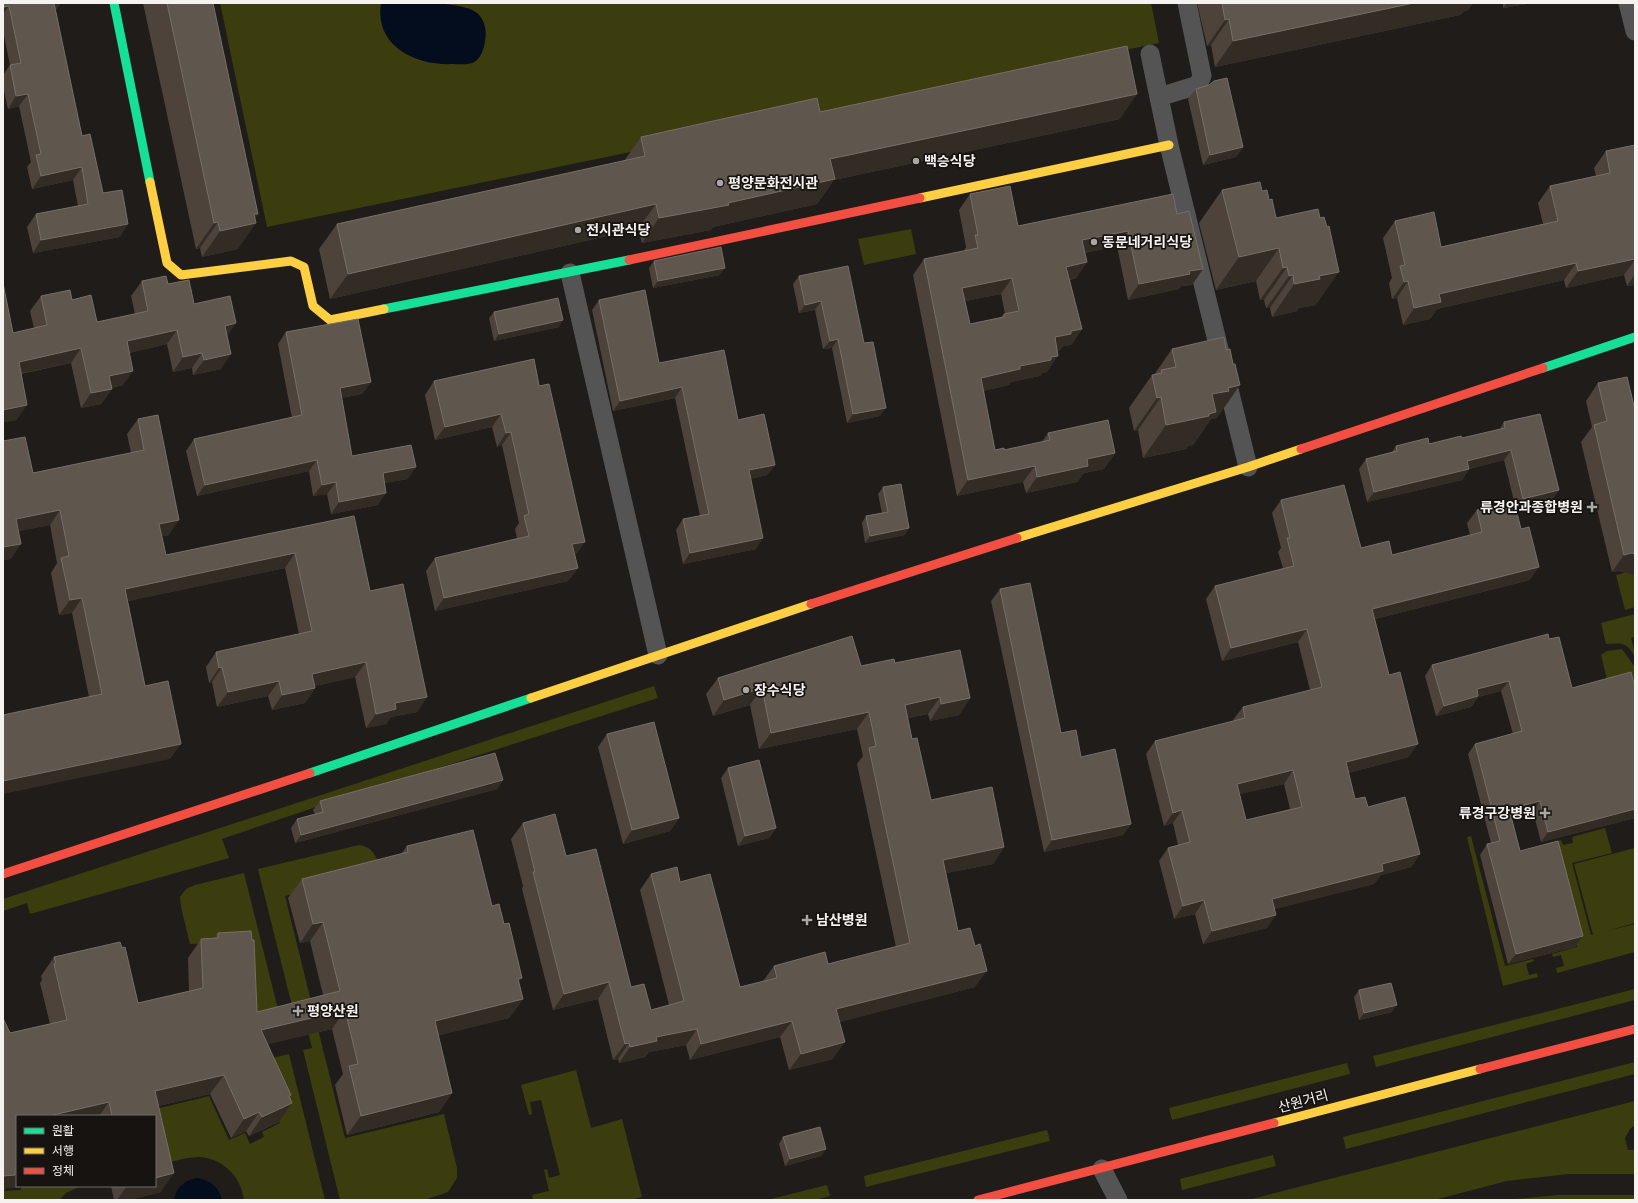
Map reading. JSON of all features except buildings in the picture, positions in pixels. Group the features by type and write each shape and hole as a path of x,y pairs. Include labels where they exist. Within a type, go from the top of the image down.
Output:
{"street":[{"path":"114,3 167,263 181,275 291,261 304,267 313,306 330,320 570,273 1169,145"},
{"path":"1159,97 1198,85 1202,76 1187,3"},
{"path":"1628,3 1635,31"},
{"path":"1150,54 1169,145 1248,467"},
{"path":"570,273 658,655"},
{"path":"3,874 216,805 658,655 939,562 1248,467 1635,337"},
{"name":"산원거리","path":"978,1200 1102,1169 1635,1029"},
{"path":"1102,1169 1118,1200"}],"shaded area":[{"path":"220,3 1151,3 1159,43 267,227"},
{"path":"911,229 916,254 864,265 858,239"},
{"path":"1635,570 1635,607 1625,610 1616,575"},
{"path":"1635,614 1635,637 1631,638 1634,649 1635,648 1635,657 1629,648 1624,644 1606,644 1601,623"},
{"path":"1622,649 1635,667 1635,709 1608,684 1601,655 1607,651"},
{"path":"654,686 658,698 313,808 222,839 229,858 30,914 27,903 3,911 3,899"},
{"path":"1605,828 1612,853 1572,863 1591,935 1635,924 1635,952 1557,973 1556,968 1564,966 1561,955 1553,957 1552,954 1577,947 1549,843 1561,840 1563,845 1573,843 1572,837"},
{"path":"1471,836 1505,966 1533,959 1534,961 1526,964 1529,975 1537,973 1538,977 1503,986 1467,837"},
{"path":"359,845 368,848 374,854 381,872 285,896 345,1138 444,1114 457,1168 457,1178 448,1192 424,1200 340,1200 303,1050 312,1048 301,1004 292,1006 258,869"},
{"path":"1635,848 1635,923 1593,935 1574,864"},
{"path":"244,873 278,1009 244,1017 219,943 190,944 180,897 186,889 195,885"},
{"path":"1635,989 1635,1000 1376,1067 1373,1056"},
{"path":"289,1054 325,1200 244,1200 235,1177 224,1165 217,1161 200,1157 169,1162 156,1109 209,1096 229,1140 245,1133 250,1144 264,1137 262,1132 280,1123 256,1062"},
{"path":"1635,1062 1635,1074 1346,1149 1343,1137"},
{"path":"1347,1063 1350,1074 1172,1120 1169,1108"},
{"path":"576,1070 591,1128 622,1119 642,1197 630,1200 533,1200 532,1195 549,1191 544,1170 547,1169 549,1178 560,1175 541,1100 530,1102 532,1114 529,1115 521,1085"},
{"path":"1635,1101 1635,1125 1630,1129 1625,1138 1628,1150 1635,1150 1635,1174 1569,1174 1507,1181 1434,1200 1248,1200"},
{"path":"1047,1130 1050,1141 866,1187 864,1176"},
{"path":"1273,1155 1276,1166 1182,1190 1180,1179"},
{"path":"827,1185 830,1196 816,1200 767,1200"},
{"path":"21,1187 79,1187 66,1193 59,1200 4,1200 4,1191 21,1190"},
{"path":"1558,1195 1635,1195 1635,1200 1504,1200"}],"water":[{"path":"381,3 432,3 459,6 469,9 480,16 485,26 486,37 484,48 477,60 470,64 439,64 426,62 413,57 401,51 391,42 384,31 381,18"},
{"path":"197,1178 210,1182 219,1191 222,1200 174,1200 177,1191 185,1182"}],"traffic: fast":[{"path":"114,3 150,182"},
{"path":"384,309 629,260"},
{"path":"1543,368 1635,337"},
{"path":"310,773 531,698"}],"traffic: slow":[{"path":"920,198 1169,145"},
{"path":"150,182 167,263 181,275 291,261 304,267 313,306 330,320 384,309"},
{"path":"1017,538 1248,467 1301,449"},
{"path":"531,698 811,604"},
{"path":"1274,1123 1480,1069"}],"traffic: jam":[{"path":"629,260 920,198"},
{"path":"1301,449 1543,368"},
{"path":"811,604 1017,538"},
{"path":"3,874 310,773"},
{"path":"1480,1069 1635,1029"},
{"path":"978,1200 1274,1123"}],"place":[{"name":"백승식당","path":"916,161"},
{"name":"평양문화전시관","path":"720,183"},
{"name":"전시관식당","path":"578,230"},
{"name":"동문네거리식당","path":"1094,242"},
{"name":"류경안과종합병원","path":"1592,507"},
{"name":"장수식당","path":"746,690"},
{"name":"류경구강병원","path":"1545,813"},
{"name":"남산병원","path":"807,920"},
{"name":"평양산원","path":"298,1011"}]}
